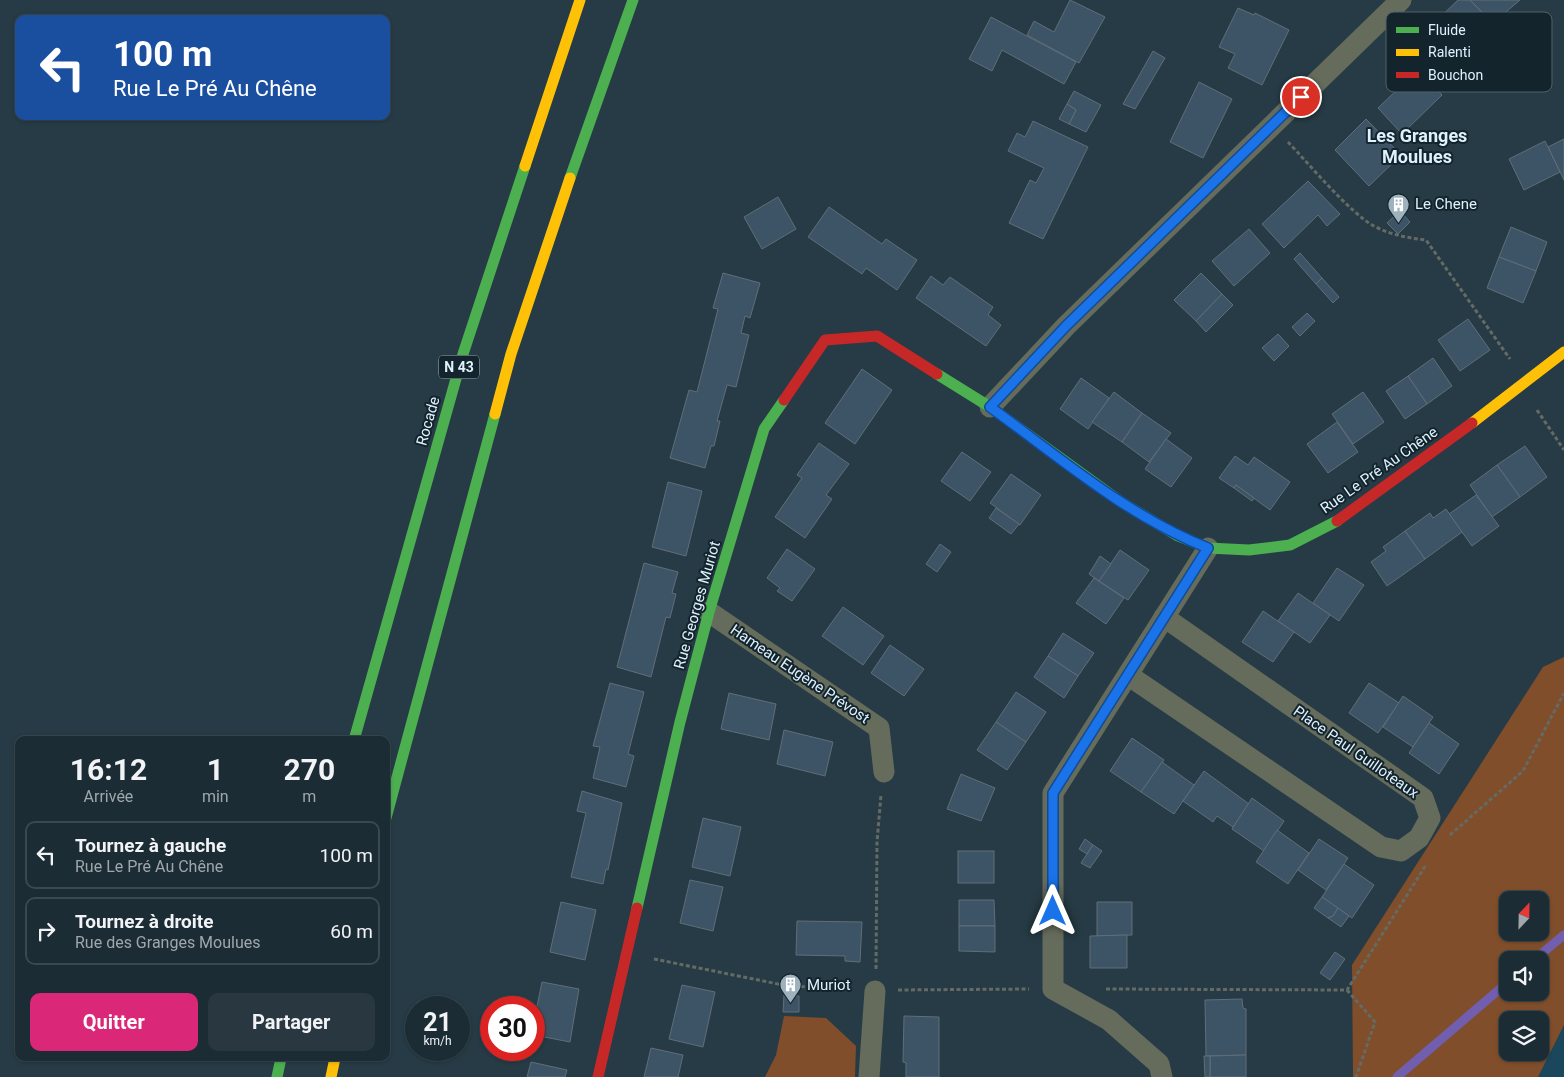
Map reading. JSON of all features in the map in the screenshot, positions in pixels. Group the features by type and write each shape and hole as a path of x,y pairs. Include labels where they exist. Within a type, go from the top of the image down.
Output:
{"main road":[{"path":"574,0 575,13"},
{"name":"Rocade","path":"355,736 463,354 580,0"},
{"path":"390,803 511,354 561,202 633,0"},
{"path":"561,202 633,34"},
{"name":"Rue Georges Muriot","path":"598,1077 680,722 709,612 764,429 825,340 876,336 990,407"},
{"name":"Rue Le Pré Au Chêne","path":"990,407 1122,502 1178,536 1208,548 1249,550 1290,545 1341,519 1524,385 1564,352"},
{"path":"277,1077 281,1061"},
{"path":"331,1077 334,1061"}],"street":[{"path":"1389,12 1401,0"},
{"path":"990,407 1066,326 1386,15"},
{"path":"1162,1077 1159,1064 1109,1020 1053,990 1053,793 1208,548"},
{"name":"Hameau Eugène Prévost","path":"709,612 879,728 884,772"},
{"name":"Place Paul Guilloteaux","path":"1128,675 1381,848 1402,851 1418,838 1430,818 1423,798 1164,617"},
{"path":"869,1077 875,991"}],"path":[{"path":"1272,125 1355,211 1372,225 1408,238 1426,240 1524,385 1564,450"},
{"path":"1445,840 1522,770 1564,692"},
{"path":"875,991 877,842 884,772"},
{"path":"1347,990 1427,863"},
{"path":"626,953 788,986 875,991 1053,990"},
{"path":"1100,990 1347,990 1375,1022 1356,1077"}],"shaded area":[{"path":"1564,657 1564,1025 1549,1055 1549,1011 1499,1011 1499,1061 1546,1061 1538,1077 1353,1077 1352,965 1543,667"},
{"path":"784,1016 826,1018 856,1046 855,1077 765,1077 776,1055"},
{"path":"1564,1025 1564,1077 1538,1077 1546,1061 1549,1061 1549,1055"}],"building":[{"path":"1070,0 1105,17 1079,63 1027,35 1034,21 1054,32"},
{"path":"1458,0 1470,0 1481,12 1445,12"},
{"path":"1470,0 1520,0 1506,12 1482,12"},
{"path":"1238,8 1254,15 1255,13 1289,30 1262,85 1228,68 1235,54 1219,47"},
{"path":"991,17 1076,62 1064,84 1002,50 992,71 969,59"},
{"path":"1153,51 1165,58 1135,109 1123,104"},
{"path":"1199,82 1232,99 1203,158 1170,142"},
{"path":"1074,91 1101,105 1086,132 1069,124 1076,110 1067,104"},
{"path":"1395,92 1439,92 1442,95 1402,134 1378,108"},
{"path":"1067,104 1076,110 1069,124 1059,119"},
{"path":"1366,119 1401,155 1369,186 1335,150"},
{"path":"1033,121 1088,147 1043,239 1009,223 1030,180 1036,183 1044,168 1008,151 1017,133 1025,137"},
{"path":"1564,139 1564,180 1548,147"},
{"path":"1545,141 1560,172 1524,190 1509,159"},
{"path":"1308,181 1340,214 1327,226 1318,215 1284,248 1262,224"},
{"path":"778,197 796,229 762,249 744,217"},
{"path":"829,207 882,244 886,239 917,260 897,290 866,268 862,274 808,237"},
{"name":"Le Chene","path":"1400,211 1410,222 1398,234 1387,223"},
{"path":"1511,227 1547,242 1536,271 1499,257"},
{"path":"1249,229 1270,253 1234,286 1212,261"},
{"path":"1300,253 1322,278 1316,284 1294,259"},
{"path":"1499,257 1536,271 1523,303 1487,288"},
{"path":"723,273 760,283 750,318 745,316 741,333 749,335 736,387 727,385 717,421 720,421 714,446 711,446 705,468 670,458 689,390 697,392 718,309 713,308"},
{"path":"1201,273 1222,294 1196,321 1174,300"},
{"path":"931,276 943,285 950,277 993,307 988,315 1001,325 986,346 916,298"},
{"path":"1322,278 1339,297 1333,303 1316,284"},
{"path":"1222,294 1233,305 1206,332 1196,321"},
{"path":"1307,313 1315,321 1300,336 1292,327"},
{"path":"1468,319 1490,350 1460,371 1438,340"},
{"path":"1278,334 1289,346 1274,361 1262,348"},
{"path":"1433,358 1452,386 1427,404 1408,376"},
{"path":"862,369 892,390 855,444 825,423"},
{"path":"1408,376 1427,404 1405,419 1386,391"},
{"path":"1081,378 1109,398 1088,429 1060,409"},
{"path":"1114,392 1142,413 1122,442 1092,422"},
{"path":"1363,392 1384,422 1353,444 1332,414"},
{"path":"1142,413 1171,433 1149,462 1122,442"},
{"path":"1337,422 1358,452 1328,473 1307,444"},
{"path":"1166,439 1192,458 1171,487 1145,469"},
{"path":"819,443 849,464 826,495 832,499 805,538 775,517 802,478 797,475"},
{"path":"1525,446 1547,477 1520,497 1497,465"},
{"path":"962,452 991,472 970,501 941,481"},
{"path":"1235,456 1248,465 1254,457 1290,482 1270,510 1236,485 1234,488 1219,478"},
{"path":"1497,465 1520,497 1492,517 1470,485"},
{"path":"1011,474 1041,495 1020,525 990,503"},
{"path":"668,482 702,491 686,556 652,547"},
{"path":"1236,485 1254,498 1252,501 1234,488"},
{"path":"1476,495 1499,526 1472,546 1449,514"},
{"path":"996,508 1019,524 1011,534 989,518"},
{"path":"1446,509 1462,532 1425,559 1405,531 1430,513 1433,518"},
{"path":"1405,531 1425,559 1387,586 1371,562 1386,551 1383,547"},
{"path":"940,544 951,552 937,572 926,564"},
{"path":"787,549 815,569 792,601 777,591 780,588 767,578"},
{"path":"1120,550 1149,570 1128,600 1099,581"},
{"path":"1100,556 1111,564 1099,581 1089,574"},
{"path":"644,563 678,572 672,593 676,594 670,618 666,617 651,677 617,667"},
{"path":"1337,568 1364,585 1339,621 1313,603"},
{"path":"1094,578 1124,598 1106,624 1076,603"},
{"path":"1298,593 1330,615 1310,643 1278,621"},
{"path":"843,607 884,636 863,665 822,636"},
{"path":"1263,611 1294,632 1273,662 1242,642"},
{"path":"1063,633 1094,653 1078,676 1048,656"},
{"path":"890,645 924,669 904,696 871,673"},
{"path":"1048,656 1078,676 1064,698 1034,677"},
{"path":"610,683 644,692 628,754 634,756 626,787 593,778 600,747 593,746"},
{"path":"1369,683 1399,703 1378,733 1349,713"},
{"path":"1016,692 1046,712 1026,742 996,722"},
{"path":"729,693 776,704 769,740 721,729"},
{"path":"1403,696 1433,717 1413,747 1383,727"},
{"path":"996,722 1026,742 1007,770 977,750"},
{"path":"1429,723 1459,744 1439,774 1409,753"},
{"path":"784,730 833,742 825,776 777,764"},
{"path":"1132,738 1164,760 1141,792 1110,771"},
{"path":"1162,762 1194,785 1174,814 1141,792"},
{"path":"1204,771 1249,804 1233,827 1217,816 1213,822 1183,801"},
{"path":"961,774 995,788 981,821 947,809"},
{"path":"582,791 622,803 608,870 606,869 603,884 571,877 586,813 577,811"},
{"path":"1252,798 1284,821 1264,851 1232,829"},
{"path":"703,818 741,827 730,876 692,867"},
{"path":"1277,830 1309,853 1288,884 1256,862"},
{"path":"1085,839 1093,845 1087,854 1079,849"},
{"path":"1319,839 1348,858 1326,890 1298,870"},
{"path":"1093,845 1102,851 1090,868 1081,863"},
{"path":"958,851 994,851 994,883 958,883"},
{"path":"1344,864 1374,885 1352,918 1322,897"},
{"path":"690,880 723,887 713,931 680,923"},
{"path":"1322,897 1338,908 1333,916 1328,918 1314,908"},
{"path":"959,900 994,900 995,926 959,926"},
{"path":"561,902 596,910 585,960 550,952"},
{"path":"1097,902 1132,902 1132,935 1097,936"},
{"path":"1338,908 1349,916 1341,927 1328,918 1333,916"},
{"path":"797,921 862,922 860,962 845,961 845,956 796,955"},
{"path":"959,926 995,926 995,952 959,951"},
{"path":"1127,935 1127,968 1090,968 1090,936"},
{"path":"1335,952 1345,959 1330,980 1320,973"},
{"path":"542,982 579,989 570,1042 545,1037 545,996 539,996"},
{"path":"682,985 715,992 703,1047 669,1039"},
{"name":"Muriot","path":"784,995 799,996 799,1012 783,1012"},
{"path":"1242,999 1243,1008 1246,1009 1246,1055 1206,1056 1205,1000"},
{"path":"904,1016 939,1017 939,1077 906,1077 906,1063 903,1062"},
{"path":"651,1048 683,1055 678,1077 644,1077"},
{"path":"1246,1055 1246,1077 1210,1077 1210,1056"},
{"path":"1204,1056 1210,1056 1210,1077 1205,1077"},
{"path":"531,1062 567,1070 565,1077 527,1077"}],"waterway":[{"path":"1545,951 1564,935"},
{"path":"1397,1077 1499,990"}],"traffic: fast":[{"path":"570,178 633,0"},
{"path":"355,736 463,354 525,166"},
{"path":"937,374 990,407 1121,502 1178,536 1208,548 1249,550 1290,545 1337,521"},
{"path":"637,908 680,722 709,612 764,429 784,400"},
{"path":"390,803 495,414"},
{"path":"277,1077 280,1061"}],"traffic: slow":[{"path":"525,166 580,0"},
{"path":"495,414 511,354 570,178"},
{"path":"1472,423 1564,352"},
{"path":"331,1077 334,1061"}],"traffic: jam":[{"path":"784,400 825,340 877,336 937,374"},
{"path":"1337,521 1472,423"},
{"path":"598,1077 637,908"}],"place":[{"name":"Le Chene","path":"1399,223"},
{"name":"Muriot","path":"791,1004"}],"district":[{"name":"Les Granges Moulues","path":"1417,146"}],"route":[{"path":"1053,911 1053,793 1208,548 1178,536 1122,502 990,407 1066,326 1301,97"}]}
